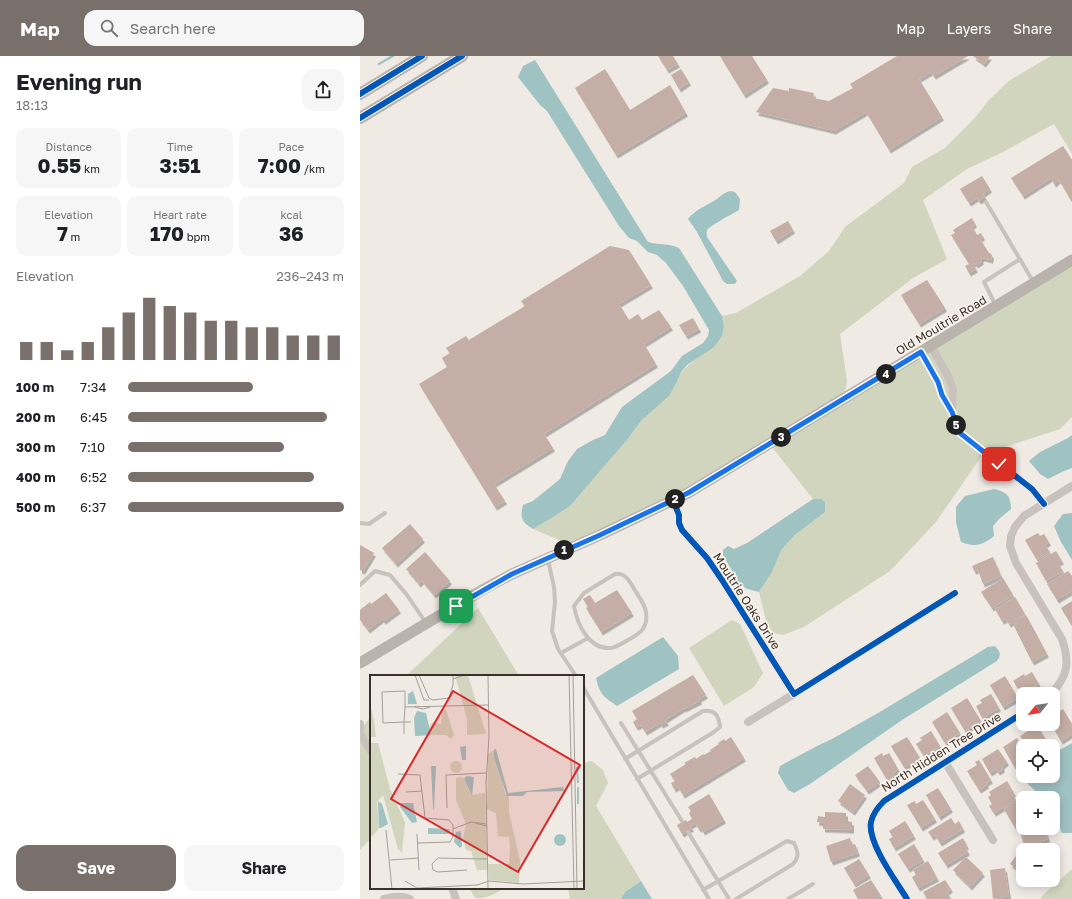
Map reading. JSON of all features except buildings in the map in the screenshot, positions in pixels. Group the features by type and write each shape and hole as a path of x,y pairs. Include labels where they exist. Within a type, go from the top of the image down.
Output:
{"main road":[{"path":"360,94 422,56"},
{"path":"360,118 462,56"},
{"name":"Old Moultrie Road","path":"360,664 484,589 512,574 600,535 673,500 718,475 1072,260"}],"street":[{"path":"931,346 948,376 953,390 952,412"},
{"path":"921,352 938,382 942,395 952,412 960,433 1032,489 1044,504"},
{"path":"1058,687 1066,672 1067,661 1062,640 1016,563 1010,546 1011,536 1015,527 1024,516 1072,486"},
{"name":"Moultrie Oaks Drive","path":"673,500 679,515 679,523 682,530 714,569 782,673 794,694"},
{"path":"748,722 955,593"},
{"name":"North Hidden Tree Drive","path":"907,899 876,847 871,823 874,812 884,801 1016,717"},
{"path":"360,724 360,734 370,749"},
{"path":"945,762 994,840"},
{"path":"452,889 456,899"},
{"path":"384,899 405,896 410,899"}],"lane":[{"path":"986,202 1034,283"},
{"path":"996,306 984,282 1020,259"},
{"path":"360,523 369,524 385,513"},
{"path":"548,557 554,587 555,602 552,631 561,653 575,675"},
{"path":"360,585 375,572 390,576 407,595 426,624"},
{"path":"615,574 623,575 628,579 646,610 646,622 644,628 641,633 617,647 612,648 605,648 597,645 588,638 575,616 574,606 584,593 615,574"},
{"path":"561,653 588,638"},
{"path":"584,689 709,899"},
{"path":"625,759 703,711 709,710 715,713 719,720 720,727 637,779"},
{"path":"621,723 682,821"},
{"path":"688,832 729,899"},
{"path":"704,890 787,841 794,843 799,852 798,859 793,864 736,899"},
{"path":"788,899 813,884"}],"green space":[{"path":"1051,56 1072,56 1072,154 1054,124 1003,152 967,169 923,200 947,259 913,278 840,334 847,381 845,393 686,489 569,544 533,529 570,506 626,441 642,420 669,396 681,372 722,336 724,327 722,316 736,313 800,276 829,251 845,227 904,183 912,167 945,148 973,120 989,100 1010,80"},
{"path":"1072,265 1072,417 1060,429 983,454 936,522 890,571 804,627 783,635 773,633 766,621 759,592 772,572 782,549 795,535 825,512 821,499 813,499 772,447"},
{"path":"478,608 518,675 407,675"},
{"path":"732,620 740,624 763,673 754,687 724,706 689,648"},
{"path":"370,717 370,839 360,850 360,731"},
{"path":"592,761 603,770 608,783 596,806 641,881 625,892 621,899 570,899 568,889 584,889 584,763"},
{"path":"1072,869 1072,899 1040,899 1052,887 1060,887 1060,880"},
{"path":"470,889 502,889 491,896 475,898"}],"water":[{"path":"535,60 648,242 671,245 679,248 722,316 724,327 722,336 714,347 687,365 681,372 669,396 642,420 626,441 570,506 533,529 522,519 523,505 533,501 560,479 568,461 577,449 605,435 622,407 671,371 682,356 703,343 708,336 709,330 683,286 666,263 657,255 648,252 637,241 629,238 619,226 547,111 540,105 518,77 523,66"},
{"path":"730,191 735,192 740,199 739,210 708,229 707,237 737,281 735,284 727,284 723,281 697,232 688,219 698,210"},
{"path":"1072,435 1072,468 1048,479 1040,474 1029,461 1040,452"},
{"path":"994,489 1002,491 1009,497 1011,509 993,526 994,536 986,542 978,545 970,545 961,542 956,522 956,507 965,496"},
{"path":"813,499 821,499 825,502 825,512 795,535 782,549 772,572 759,592 747,589 739,583 723,555 723,550 728,546 734,549 747,543"},
{"path":"1072,513 1072,560 1061,542 1054,526 1063,514"},
{"path":"663,637 678,656 679,669 617,706 605,697 599,688 596,678"},
{"path":"995,646 1000,653 1000,657 997,661 902,720 810,784 794,793 788,790 778,773 780,766 878,713 988,647"},
{"path":"1072,743 1072,833 1062,833 1060,828 1060,791 1036,791 1027,783 1060,783 1060,750"},
{"path":"641,881 652,899 621,899 625,892"}],"waterway":[{"path":"379,64 393,56"}],"cycle path":[{"path":"360,94 422,56"},
{"path":"360,118 462,56"},
{"path":"921,352 938,382 942,395 952,412 960,433 1032,489 1044,504"},
{"path":"673,500 679,515 679,523 682,530 707,558 794,694 955,593"},
{"path":"907,899 883,861 873,840 871,822 876,810 884,801 1016,717"}],"route":[{"path":"456,606 512,574 657,509 688,493 921,352 938,382 942,395 952,412 960,433 999,464"}]}
